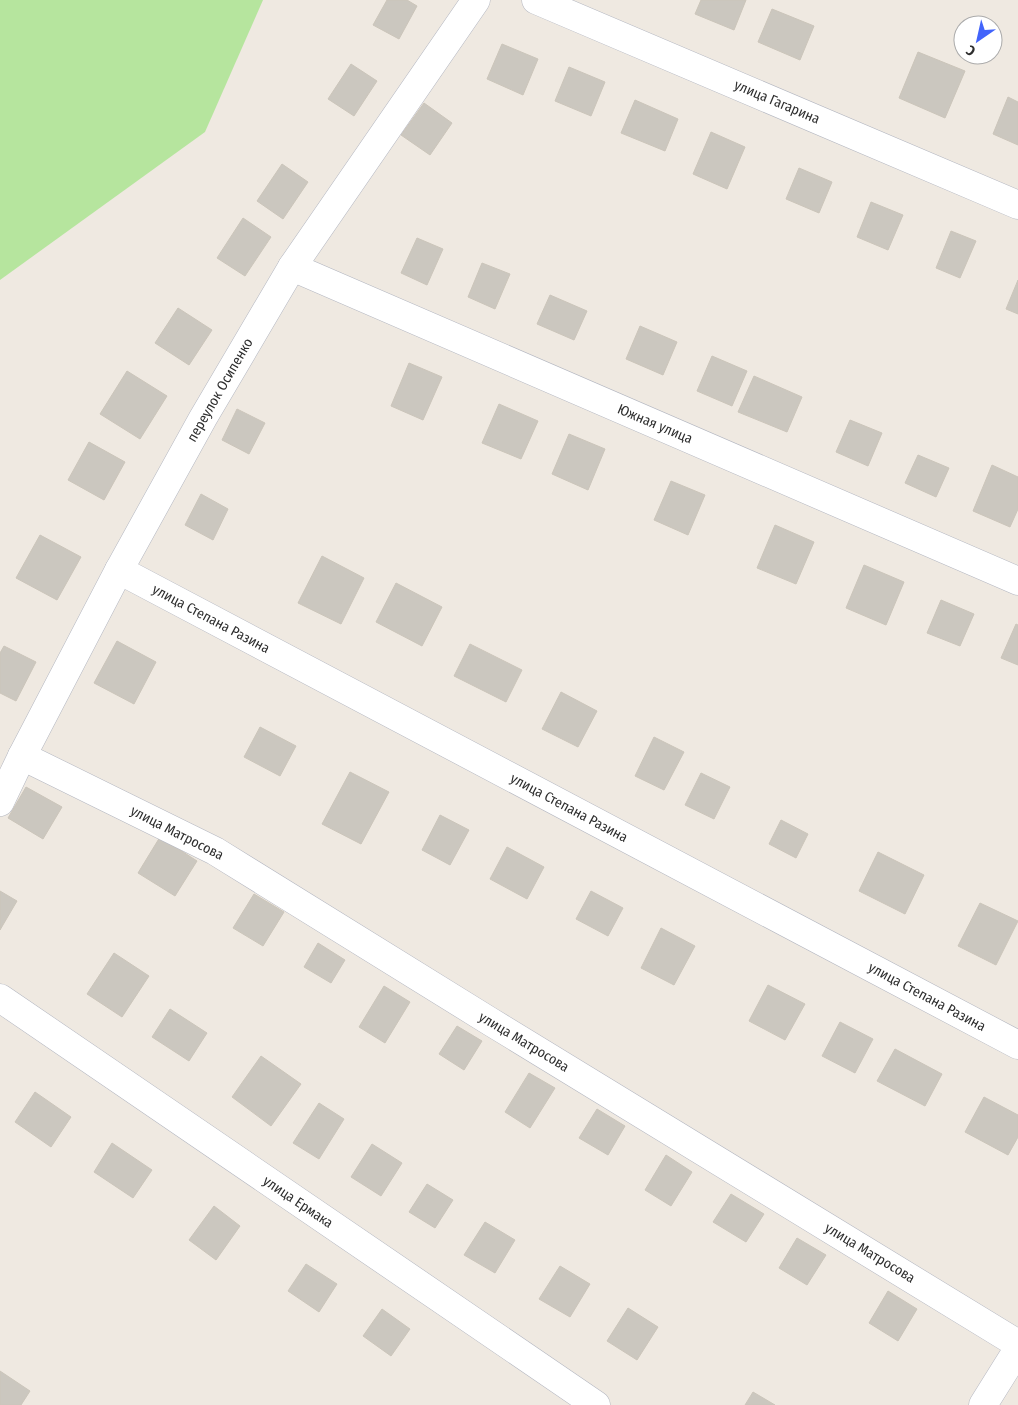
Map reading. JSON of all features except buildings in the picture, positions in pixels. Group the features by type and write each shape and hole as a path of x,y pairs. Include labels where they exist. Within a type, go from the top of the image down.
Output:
{"street":[{"name":"переулок Осипенко","path":"0,802 119,570 203,418 292,267 476,0"},
{"name":"улица Гагарина","path":"536,0 1018,205"},
{"name":"Южная улица","path":"292,267 1018,581"},
{"name":"улица Степана Разина","path":"119,570 1018,1045"},
{"name":"улица Матросова","path":"22,756 215,851 1018,1344"},
{"name":"улица Ермака","path":"0,998 596,1405"},
{"path":"983,1405 1018,1349"}],"green space":[{"path":"0,0 263,0 205,132 0,280"}]}
